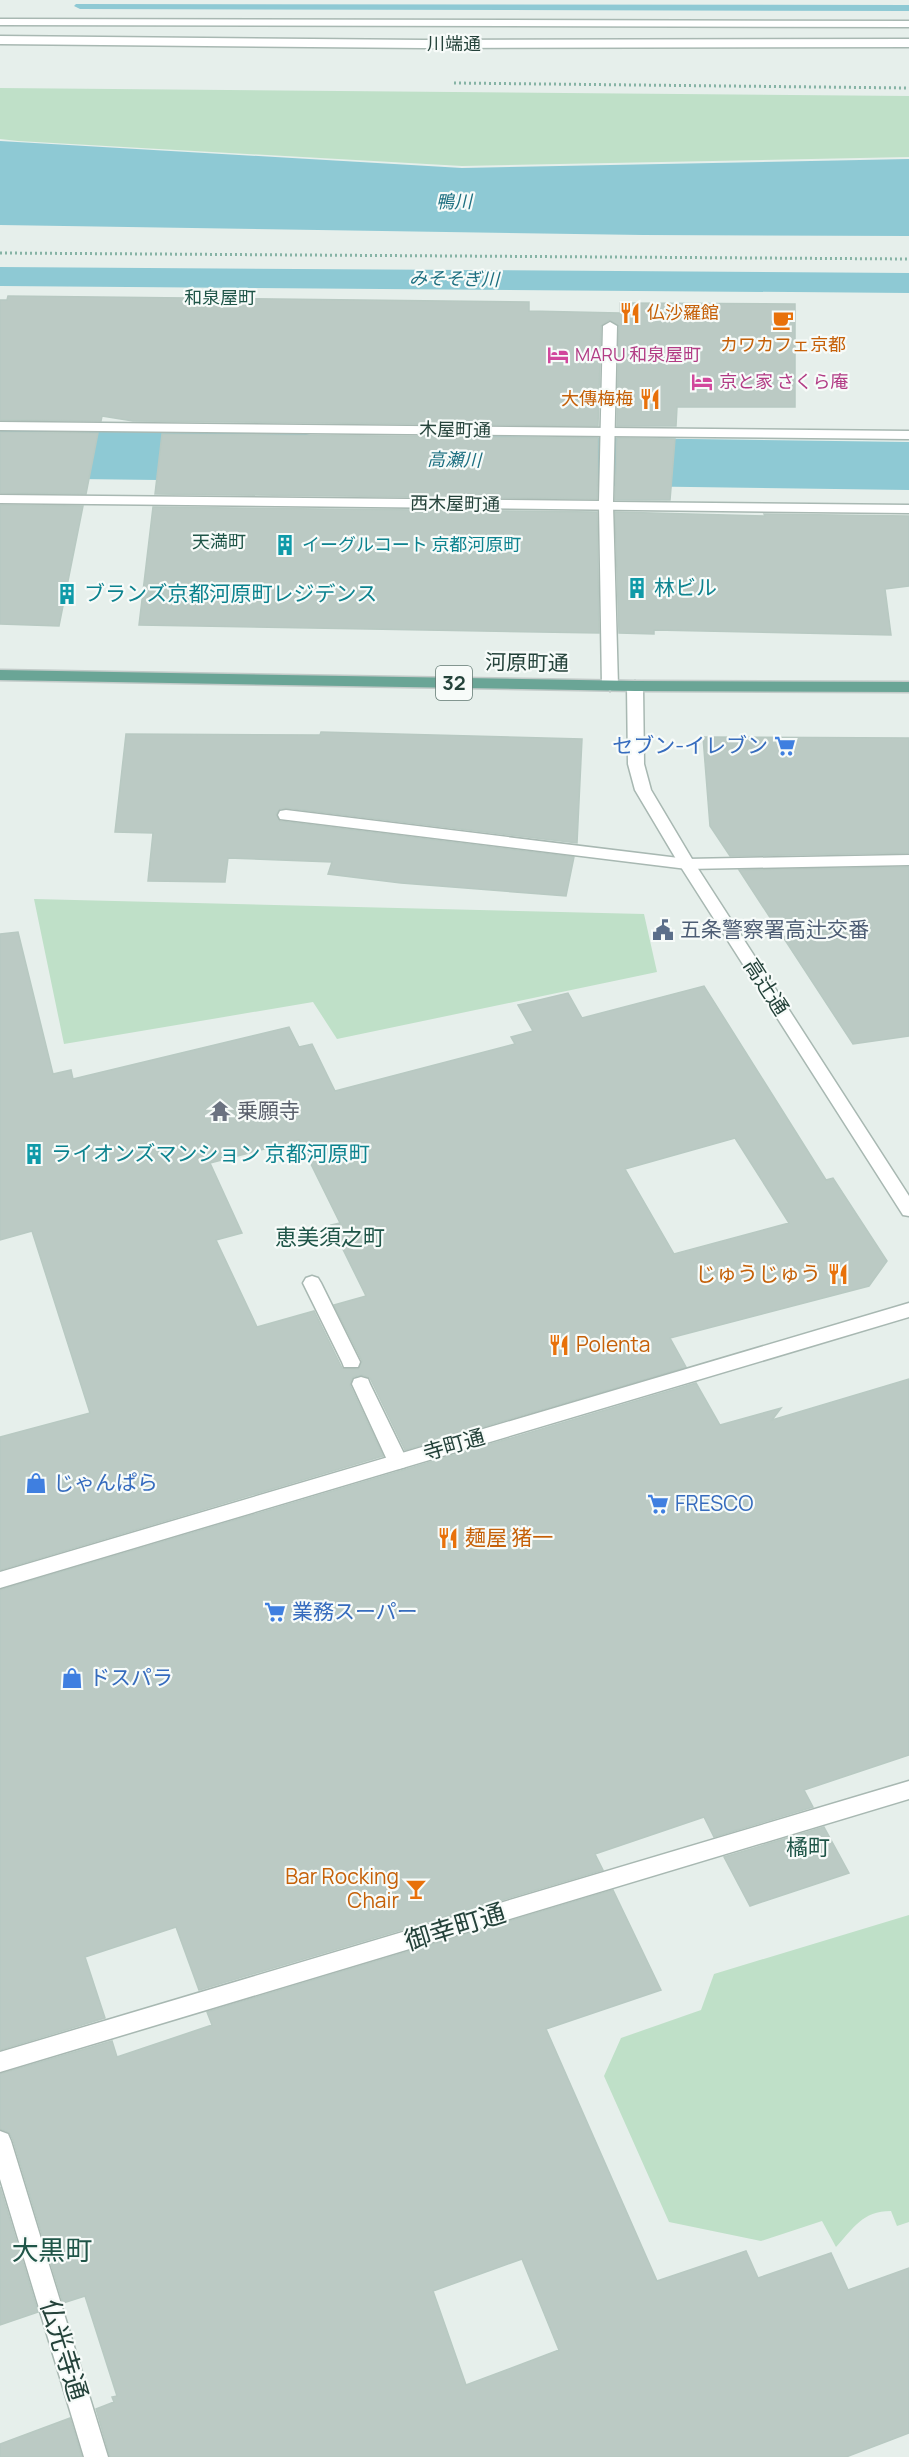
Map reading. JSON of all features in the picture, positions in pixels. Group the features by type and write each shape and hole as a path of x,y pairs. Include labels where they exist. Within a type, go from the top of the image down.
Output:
{"main road":[{"name":"河原町通","path":"0,675 610,686 909,687"}],"street":[{"name":"川端通","path":"0,22 909,24"},
{"name":"川端通","path":"0,40 424,44 909,43"},
{"path":"610,326 606,450 610,686"},
{"name":"木屋町通","path":"0,426 909,435"},
{"name":"西木屋町通","path":"0,499 909,509"},
{"name":"高辻通","path":"635,686 636,764 647,798 909,1210"},
{"path":"286,815 687,864 909,860"},
{"path":"312,1283 351,1362"},
{"name":"寺町通","path":"0,1580 909,1310"},
{"path":"361,1384 398,1462"},
{"name":"御幸町通","path":"0,2062 909,1790"},
{"name":"仏光寺通","path":"0,2141 96,2457"}],"path":[{"path":"0,253 909,259"}],"green space":[{"path":"0,88 909,96 909,157 462,166 18,141 0,139"},
{"path":"34,899 644,914 657,972 337,1039 313,1002 64,1044"},
{"path":"909,1915 909,2222 897,2226 891,2211 873,2214 859,2222 836,2247 822,2221 761,2241 669,2222 604,2076 621,2038 701,2010 714,1974"}],"water":[{"name":"鴨川","path":"0,141 462,168 909,159 909,236 643,235 0,225"},
{"name":"みそそぎ川","path":"0,267 909,273 909,293 0,286"}],"building":[{"path":"8,296 529,302 529,311 620,313 620,303 795,304 795,407 677,407 676,426 617,426 619,326 609,320 601,326 598,426 133,421 102,416 101,421 0,420 0,300 7,300"},
{"path":"0,432 98,433 86,494 0,493"},
{"path":"162,434 598,438 597,499 155,494"},
{"path":"617,438 675,439 670,500 615,500"},
{"path":"0,505 83,506 59,626 0,624"},
{"path":"153,507 597,512 599,633 139,625"},
{"path":"615,512 765,516 764,514 909,516 909,586 885,589 891,635 654,630 654,634 619,633"},
{"path":"321,732 582,739 577,843 286,808 280,809 276,814 280,821 574,857 566,896 401,883 328,874 332,862 228,858 225,882 148,881 153,833 115,832 126,734 320,735"},
{"path":"703,737 909,738 909,853 730,856 710,826"},
{"path":"909,867 909,1036 853,1044 783,937 827,925 771,919 739,870"},
{"path":"18,932 53,1074 71,1070 73,1079 289,1027 299,1047 312,1044 335,1091 515,1044 511,1037 533,1031 518,1005 568,993 582,1018 704,986 826,1180 833,1178 887,1261 869,1286 670,1338 686,1367 405,1450 370,1378 362,1375 353,1377 350,1385 383,1456 0,1570 0,1437 90,1413 32,1231 0,1240 0,934","holes":["735,1138 789,1223 674,1254 625,1169","299,1140 340,1223 331,1225 366,1296 334,1305 362,1361 358,1369 342,1368 314,1311 257,1327 216,1240 242,1233 210,1163"]},
{"path":"909,1379 909,1755 804,1790 813,1807 714,1837 704,1817 595,1854 603,1870 199,1990 176,1927 85,1957 105,2018 0,2050 0,1590 696,1383 720,1425 781,1408 772,1420"},
{"path":"824,1827 849,1873 750,1906 724,1857"},
{"path":"613,1890 661,1990 546,2029 657,2281 746,2251 758,2278 831,2253 848,2290 909,2268 909,2433 846,2457 110,2457 96,2409 114,2402 112,2397 117,2396 85,2296 63,2303 13,2140 9,2132 0,2129 0,2074 112,2041 117,2057 212,2025 207,2012","holes":["522,2259 559,2350 466,2385 433,2291"]},
{"path":"0,2187 38,2312 0,2325"},
{"path":"70,2418 82,2457 0,2457 0,2444"}],"waterway":[{"path":"80,6 909,8"},
{"name":"高瀬川","path":"0,454 306,458"},
{"name":"高瀬川","path":"468,460 909,466"}],"place":[{"name":"仏沙羅館","path":"630,313"},
{"name":"カワカフェ京都","path":"783,320"},
{"name":"MARU 和泉屋町","path":"558,355"},
{"name":"京と家 さくら庵","path":"702,382"},
{"name":"大傳梅梅","path":"650,399"},
{"name":"イーグルコート 京都河原町","path":"285,545"},
{"name":"林ビル","path":"637,588"},
{"name":"ブランズ京都河原町レジデンス","path":"67,594"},
{"name":"セブン-イレブン","path":"785,746"},
{"name":"五条警察署高辻交番","path":"663,930"},
{"name":"乗願寺","path":"220,1111"},
{"name":"ライオンズマンション 京都河原町","path":"34,1154"},
{"name":"じゅうじゅう","path":"838,1274"},
{"name":"Polenta","path":"559,1345"},
{"name":"じゃんぱら","path":"36,1483"},
{"name":"FRESCO","path":"658,1504"},
{"name":"麺屋 猪一","path":"448,1538"},
{"name":"業務スーパー","path":"275,1612"},
{"name":"ドスパラ","path":"72,1678"},
{"name":"Bar Rocking Chair","path":"416,1889"}],"district":[{"name":"和泉屋町","path":"220,298"},
{"name":"天満町","path":"219,542"},
{"name":"恵美須之町","path":"330,1237"},
{"name":"橘町","path":"808,1847"},
{"name":"大黒町","path":"52,2251"}]}
